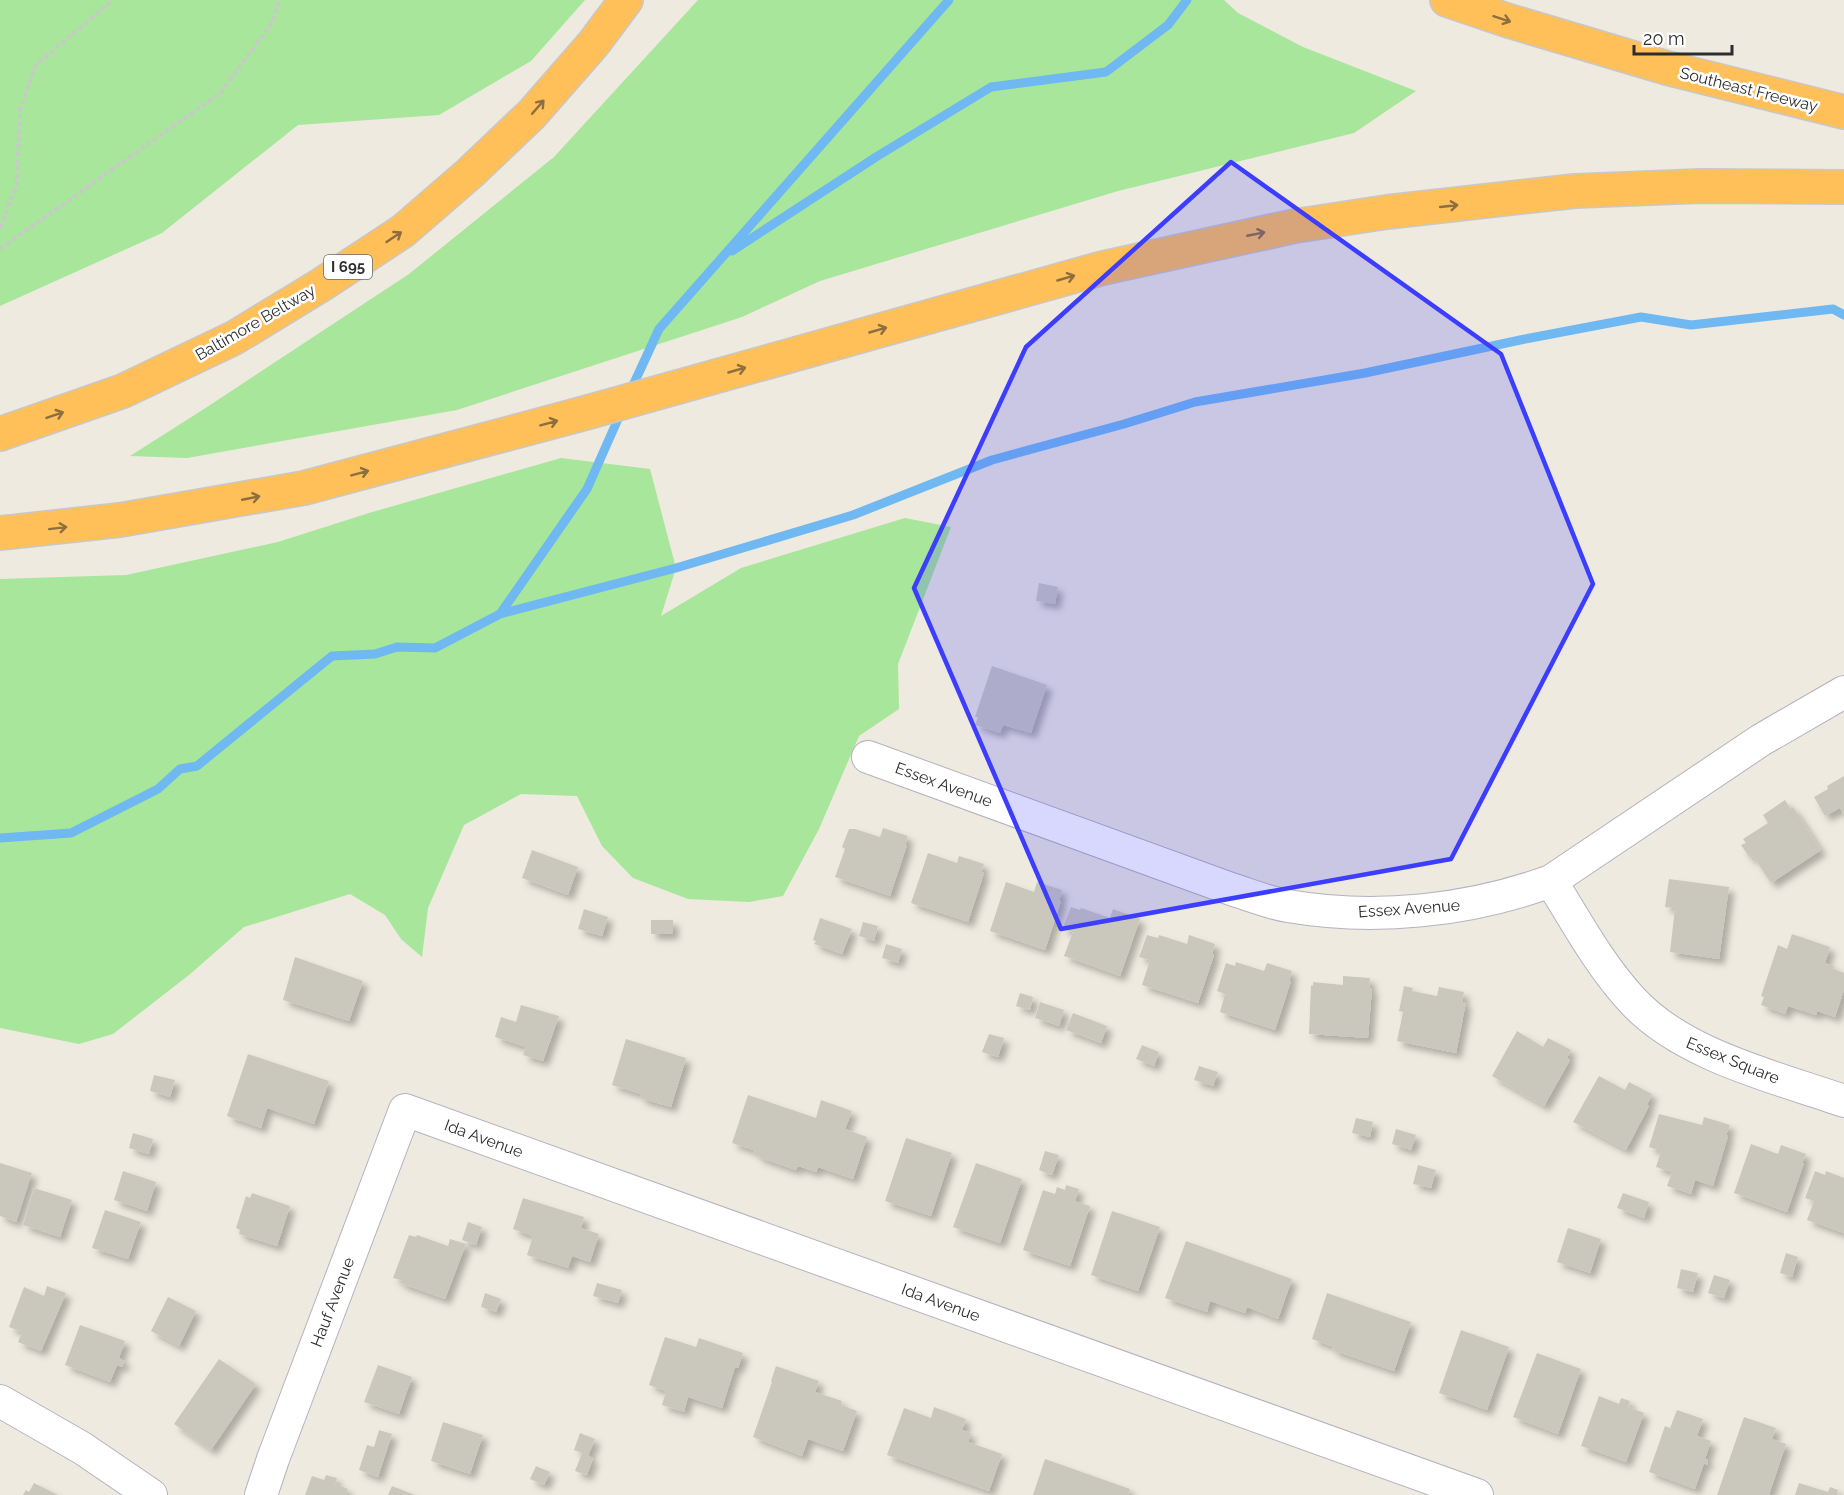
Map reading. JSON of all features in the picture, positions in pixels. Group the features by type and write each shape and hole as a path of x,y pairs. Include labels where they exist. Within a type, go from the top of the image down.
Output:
{"highway":[{"name":"Baltimore Beltway","path":"0,434 123,391 234,338 403,231 470,173 532,114 594,43 626,0"},
{"name":"Southeast Freeway","path":"1447,0 1667,68 1844,112"},
{"path":"0,533 120,520 304,488 585,413 1103,268 1295,226 1387,212 1575,191 1701,186 1844,187"}],"street":[{"name":"Essex Avenue","path":"868,757 1231,889 1286,906 1365,913 1412,910 1489,900 1518,893 1551,881 1761,740 1844,692"},
{"name":"Essex Square","path":"1551,881 1608,971 1632,1001 1675,1036 1716,1056 1844,1101"},
{"name":"Hauf Avenue","path":"261,1495 405,1110"},
{"name":"Ida Avenue","path":"405,1110 1477,1495"},
{"path":"0,1401 82,1448 151,1495"}],"path":[{"path":"0,228 17,184 20,109 36,65 113,0"},
{"path":"0,249 220,93 273,22 279,0"}],"highlighted area":[{"path":"1231,162 1501,354 1593,584 1451,859 1061,929 914,588 1026,347"}],"green space":[{"path":"0,0 585,0 531,61 439,115 298,125 162,233 0,306"},
{"path":"698,0 1224,0 1238,13 1303,47 1416,91 1354,133 1118,191 820,281 742,317 457,410 187,458 130,456 409,274 554,157"},
{"path":"561,458 650,469 676,568 661,616 741,568 905,518 951,527 898,664 899,709 859,736 819,829 783,896 749,902 688,899 633,878 602,846 577,796 521,794 464,825 428,908 422,957 401,939 385,915 350,894 244,927 189,975 113,1034 79,1044 0,1028 0,579 126,575 278,542 369,513"}],"building":[{"path":"1039,583 1058,587 1055,604 1036,601"},
{"path":"992,666 1047,685 1031,733 1003,725 1000,733 975,725 978,717 975,717"},
{"path":"1844,776 1844,815 1840,808 1825,816 1814,797"},
{"path":"1785,800 1791,809 1793,807 1821,850 1771,883 1753,856 1750,858 1741,845 1746,843 1743,839 1768,823 1763,815"},
{"path":"883,828 908,836 890,896 835,877 849,829 880,837"},
{"path":"532,850 578,867 568,895 522,878"},
{"path":"928,853 957,863 959,856 984,864 981,872 984,873 968,922 911,903"},
{"path":"1669,879 1729,887 1719,959 1670,952 1675,908 1665,907"},
{"path":"1006,882 1034,892 1037,882 1062,890 1059,901 1061,901 1045,950 990,931"},
{"path":"1071,907 1110,918 1113,909 1140,919 1120,976 1064,956 1073,932 1062,929"},
{"path":"584,909 608,917 602,936 578,929"},
{"path":"820,918 852,929 842,954 814,944 816,941 813,940"},
{"path":"651,920 673,920 673,934 651,934"},
{"path":"863,922 878,926 874,941 859,936"},
{"path":"1792,934 1830,947 1825,963 1844,973 1844,990 1835,1017 1817,1011 1816,1015 1788,1006 1785,1014 1761,1005 1764,997 1761,996 1778,945 1787,949"},
{"path":"1147,935 1158,938 1159,935 1187,944 1189,935 1215,944 1212,954 1214,955 1198,1003 1142,985 1150,960 1139,957"},
{"path":"886,944 902,949 898,963 882,958"},
{"path":"295,957 363,981 349,1021 283,1000"},
{"path":"1236,962 1264,971 1267,963 1292,971 1289,981 1291,981 1275,1030 1220,1012 1225,994 1217,991 1226,963 1235,966"},
{"path":"1343,976 1370,978 1369,988 1372,988 1368,1038 1309,1034 1311,985 1313,986 1313,982 1343,985"},
{"path":"1404,986 1413,988 1412,991 1437,996 1439,987 1464,992 1462,1002 1466,1002 1456,1053 1397,1041 1403,1012 1399,1011"},
{"path":"1020,993 1033,997 1030,1010 1016,1006"},
{"path":"1040,1002 1064,1010 1059,1026 1035,1018"},
{"path":"521,1005 559,1016 543,1061 523,1055 526,1047 495,1037 501,1017 516,1022"},
{"path":"1073,1013 1107,1026 1101,1043 1066,1030"},
{"path":"1517,1031 1543,1047 1548,1038 1571,1050 1567,1058 1570,1060 1544,1106 1492,1076"},
{"path":"989,1034 1004,1038 998,1057 982,1052"},
{"path":"626,1039 686,1058 671,1107 640,1098 641,1094 612,1085"},
{"path":"1142,1045 1159,1052 1154,1066 1136,1059"},
{"path":"248,1054 329,1081 314,1124 267,1108 261,1128 227,1116"},
{"path":"1199,1066 1218,1072 1213,1086 1194,1080"},
{"path":"154,1075 175,1080 170,1097 150,1091"},
{"path":"1599,1076 1625,1090 1629,1082 1652,1094 1647,1105 1649,1106 1626,1150 1573,1122"},
{"path":"748,1095 816,1118 821,1100 852,1111 845,1129 867,1137 853,1179 818,1167 816,1172 798,1166 796,1170 758,1157 759,1155 753,1150 732,1143"},
{"path":"1659,1114 1702,1125 1704,1117 1730,1125 1713,1186 1695,1180 1691,1194 1667,1186 1672,1172 1656,1167 1661,1151 1649,1147"},
{"path":"1356,1118 1373,1122 1370,1137 1352,1133"},
{"path":"1396,1129 1416,1135 1411,1150 1392,1144"},
{"path":"133,1133 153,1139 149,1154 129,1148"},
{"path":"906,1138 952,1153 931,1216 885,1201"},
{"path":"1751,1144 1778,1154 1781,1145 1806,1154 1787,1212 1734,1193"},
{"path":"1045,1151 1059,1155 1052,1175 1039,1170"},
{"path":"0,1163 32,1173 16,1222 0,1216"},
{"path":"976,1163 1022,1179 1000,1243 953,1227"},
{"path":"1418,1165 1436,1170 1431,1188 1413,1184"},
{"path":"123,1171 156,1182 147,1211 114,1200"},
{"path":"1815,1171 1825,1175 1826,1171 1844,1178 1844,1233 1807,1220 1814,1201 1805,1198"},
{"path":"1066,1185 1079,1189 1075,1201 1090,1206 1070,1266 1023,1250 1043,1190 1055,1194 1057,1187 1065,1190"},
{"path":"34,1188 72,1200 60,1237 23,1225"},
{"path":"252,1193 290,1206 277,1246 239,1234 240,1230 236,1228 246,1196 250,1198"},
{"path":"1623,1193 1649,1202 1644,1218 1617,1208"},
{"path":"523,1198 584,1217 581,1228 599,1234 590,1262 572,1256 568,1268 527,1255 533,1236 513,1229"},
{"path":"105,1210 141,1222 128,1259 92,1248"},
{"path":"1112,1211 1160,1227 1138,1291 1091,1275"},
{"path":"468,1222 482,1227 476,1245 462,1240"},
{"path":"1568,1228 1601,1239 1590,1273 1557,1262"},
{"path":"409,1235 416,1237 417,1235 448,1246 450,1239 466,1244 445,1299 400,1283 401,1280 393,1278"},
{"path":"1186,1241 1292,1279 1278,1319 1247,1307 1245,1313 1210,1301 1207,1312 1165,1298"},
{"path":"1786,1253 1798,1257 1792,1277 1780,1273"},
{"path":"1681,1269 1698,1273 1693,1292 1677,1288"},
{"path":"1714,1275 1730,1280 1724,1298 1708,1293"},
{"path":"597,1283 622,1290 618,1303 593,1296"},
{"path":"47,1286 66,1293 41,1351 18,1342 22,1332 9,1327 24,1287 44,1296"},
{"path":"485,1293 501,1299 496,1312 481,1307"},
{"path":"1327,1293 1411,1322 1394,1371 1332,1350 1334,1347 1312,1339"},
{"path":"168,1297 196,1311 179,1346 151,1331"},
{"path":"80,1325 125,1341 119,1358 125,1361 122,1367 117,1365 110,1382 65,1365"},
{"path":"1461,1330 1509,1347 1487,1410 1439,1393"},
{"path":"665,1337 696,1347 699,1338 743,1353 738,1368 735,1367 722,1408 688,1397 684,1412 662,1405 666,1391 649,1385"},
{"path":"1537,1353 1581,1369 1558,1434 1513,1417"},
{"path":"219,1359 256,1384 211,1450 174,1424"},
{"path":"378,1365 412,1377 399,1414 364,1402"},
{"path":"776,1366 819,1381 815,1392 842,1401 841,1405 857,1411 843,1451 808,1439 802,1456 753,1437"},
{"path":"1599,1396 1619,1404 1621,1398 1630,1401 1628,1407 1644,1413 1626,1462 1581,1446"},
{"path":"934,1407 966,1419 962,1430 971,1433 968,1442 1002,1454 989,1491 887,1455 904,1408 931,1418"},
{"path":"1677,1410 1703,1419 1697,1436 1711,1441 1705,1459 1708,1460 1707,1465 1704,1463 1695,1489 1649,1472 1665,1426 1670,1428"},
{"path":"1744,1417 1776,1428 1772,1439 1786,1444 1769,1495 1717,1495"},
{"path":"443,1422 483,1435 470,1474 431,1461"},
{"path":"379,1430 392,1434 378,1477 359,1470 367,1445 374,1447"},
{"path":"580,1433 595,1439 588,1456 593,1458 587,1475 575,1471 582,1453 574,1450"},
{"path":"1045,1459 1130,1489 1128,1495 1033,1495"},
{"path":"536,1466 550,1472 544,1485 530,1479"},
{"path":"326,1475 337,1478 335,1484 348,1489 346,1495 305,1495 312,1476 324,1480"},
{"path":"34,1483 58,1495 23,1495 26,1490 29,1492"},
{"path":"1799,1483 1828,1492 1830,1487 1838,1490 1837,1495 1795,1495"},
{"path":"392,1486 415,1495 388,1495"}],"waterway":[{"path":"630,392 659,329 949,0"},
{"path":"732,251 876,157 991,87 1106,72 1168,25 1187,0"},
{"path":"0,838 71,833 158,789 180,769 197,766 332,656 375,654 397,647 435,648 500,614 676,568 853,515 992,460 1195,402 1365,373 1641,317 1691,325 1833,309 1844,315"},
{"path":"500,614 587,489 622,410"}]}
